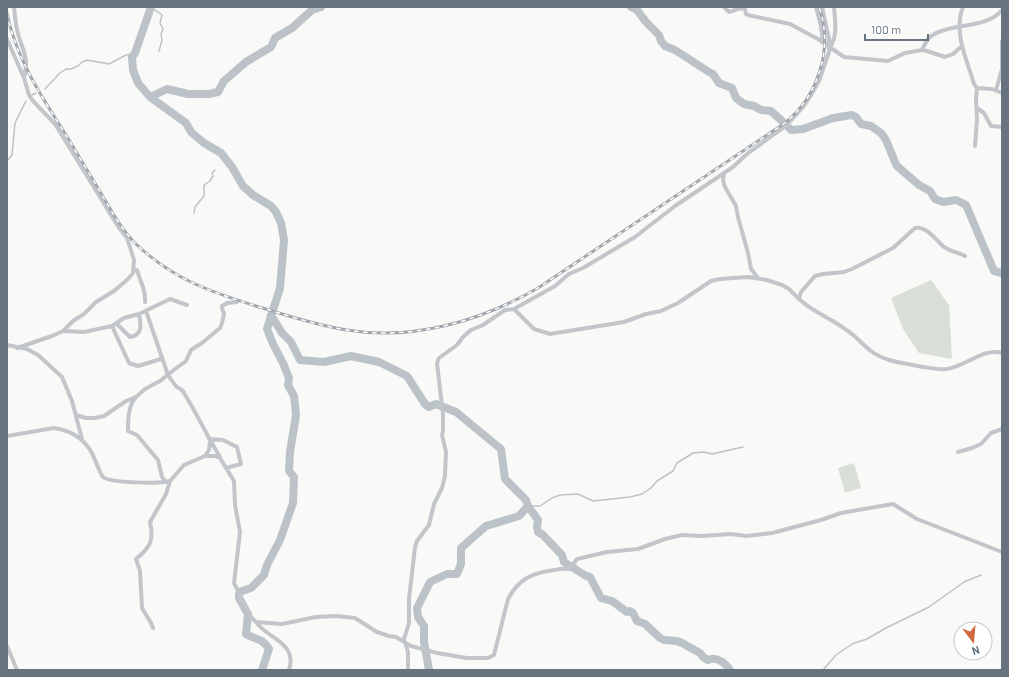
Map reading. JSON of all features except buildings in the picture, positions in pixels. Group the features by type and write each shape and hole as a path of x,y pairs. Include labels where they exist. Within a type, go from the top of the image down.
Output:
{"street":[{"path":"14,7 17,29 26,58 24,78"},
{"path":"724,7 729,12 737,8 744,8 746,14 748,15 790,24 823,42 829,48 844,57 888,61 905,53 922,50 945,57 953,54 962,46"},
{"path":"816,7 823,42"},
{"path":"822,7 829,48"},
{"path":"408,670 408,652 404,639 409,623 408,599 415,547 429,525 434,504 444,481 446,452 442,435 443,415 437,363 440,358 457,345 471,330 483,325 505,310 514,309 555,286 569,274 583,268 635,237 675,206 734,167 747,154 787,125 799,112 819,81 829,48 832,43 835,29 834,7"},
{"path":"963,7 959,27 962,46 974,84 977,88 975,146"},
{"path":"922,50 930,37 941,32 987,20 999,14 1002,10"},
{"path":"7,39 24,78 30,98 55,124 119,228 127,238 134,260 133,273 128,279 114,291 96,302 63,331 17,348"},
{"path":"996,90 1002,69 1002,41"},
{"path":"977,88 996,90 1002,93"},
{"path":"977,108 984,113 991,126 1002,127"},
{"path":"724,174 723,180 725,187 736,206 751,269 758,278"},
{"path":"799,299 801,292 815,276 844,272 852,269 893,248 915,228 922,228 936,238 945,247 966,256"},
{"path":"137,270 139,279 146,294 145,302"},
{"path":"514,309 534,329 550,334 624,322 646,314 661,311 678,303 711,281 734,278 758,278 782,285 789,289 810,308 849,331 876,355 893,361 936,369 947,369 954,368 991,352 1002,353"},
{"path":"63,331 84,332 112,326 124,318 139,314 170,299 187,304"},
{"path":"168,482 162,477 158,460 137,434 128,431 130,409 133,401 145,389 160,381 186,361 191,350 220,328 224,314 222,306 230,302 237,302"},
{"path":"146,311 153,327 168,375 183,391 234,481 235,505 240,532 234,583 251,617 258,626 277,639 286,648 291,665 289,670"},
{"path":"117,324 130,337 135,336 138,334 140,329 139,314"},
{"path":"112,326 129,363 138,366 162,359"},
{"path":"7,345 26,349 38,355 62,377 68,389 82,439"},
{"path":"76,415 86,418 100,418 110,414 126,401 136,397"},
{"path":"7,436 54,428 61,429 82,439 91,450 101,475 105,478 122,481 168,482"},
{"path":"958,452 981,444 991,433 1002,429"},
{"path":"205,456 209,450 210,440"},
{"path":"210,440 223,440 238,448 241,464 226,468"},
{"path":"153,628 142,608 140,571 136,559 150,543 152,533 150,522 166,494 168,482 184,465 205,456 215,456 220,458"},
{"path":"256,622 282,624 316,617 336,616 355,618 377,632 396,637 411,646 437,653 467,658 491,657 495,653 508,599 513,590 525,578 538,572 556,569 570,569 577,559 607,552 630,550 682,535 702,536 731,534 746,536 772,533 841,513 893,504 917,519 1002,552"},
{"path":"7,646 17,670"}],"shaded area":[{"path":"931,280 949,305 952,359 919,353 903,329 891,298"},
{"path":"854,463 861,488 845,493 838,468"}],"waterway":[{"path":"151,7 162,15 160,23 163,29 159,51"},
{"path":"151,7 135,53 132,57 133,70 138,83 150,97 186,123 191,132 204,143 221,153 232,167 243,186 253,195 271,206 276,212 281,223 284,240 280,288 267,329 283,363 289,378 288,385 294,396 296,415 290,452 289,471 294,477 293,503 280,540 267,565 264,575 251,588 242,591 239,594 239,598 248,614 246,634 261,641 269,649 262,670"},
{"path":"150,97 167,89 188,94 209,94 218,92 224,81 246,62 271,47 275,38 292,28 312,10 321,7"},
{"path":"631,7 637,10 659,35 665,46 675,50 713,74 719,83 732,88 736,98 744,104 754,106 761,110 771,111 782,121"},
{"path":"45,89 60,73 66,69 71,69 78,66 82,62 87,60 109,64 126,55 135,53"},
{"path":"32,95 36,93"},
{"path":"7,161 12,155 15,123 26,101"},
{"path":"789,128 791,130 803,129 833,118 852,115 856,117 861,124 871,126 881,133 886,140 897,166 919,185 930,191 935,199 943,202 956,200 966,205 994,271 1002,273"},
{"path":"194,213 195,207 204,196 204,185 210,181 213,176 212,173 215,170"},
{"path":"271,315 282,333 291,342 300,360 324,362 351,356 379,362 407,376 425,404 429,407 436,404 456,412 501,449 505,479 526,500 528,506 538,520 538,532 543,535 562,555 564,562 590,577 601,598 612,601 627,612 630,611 633,613 637,621 645,624 660,638 682,643 700,653 708,660 715,659 720,661 730,670"},
{"path":"528,506 540,506 552,498 560,495 578,494 593,501 630,497 642,494 651,488 657,481 673,471 677,463 693,453 704,452 712,454 743,447"},
{"path":"429,670 424,642 424,626 418,617 417,608 430,582 447,574 457,574 461,564 461,548 486,526 519,516 528,506"},
{"path":"823,670 836,655 852,644 867,639 929,607 964,582 981,575"}],"railway":[{"path":"7,13 17,46 40,93 126,233 150,256 178,275 192,282 222,295 256,306 301,320 335,328 372,333 397,333 446,326 470,319 516,300 538,288 785,123 797,112 806,99 820,70 824,55 825,39 819,7"}]}
